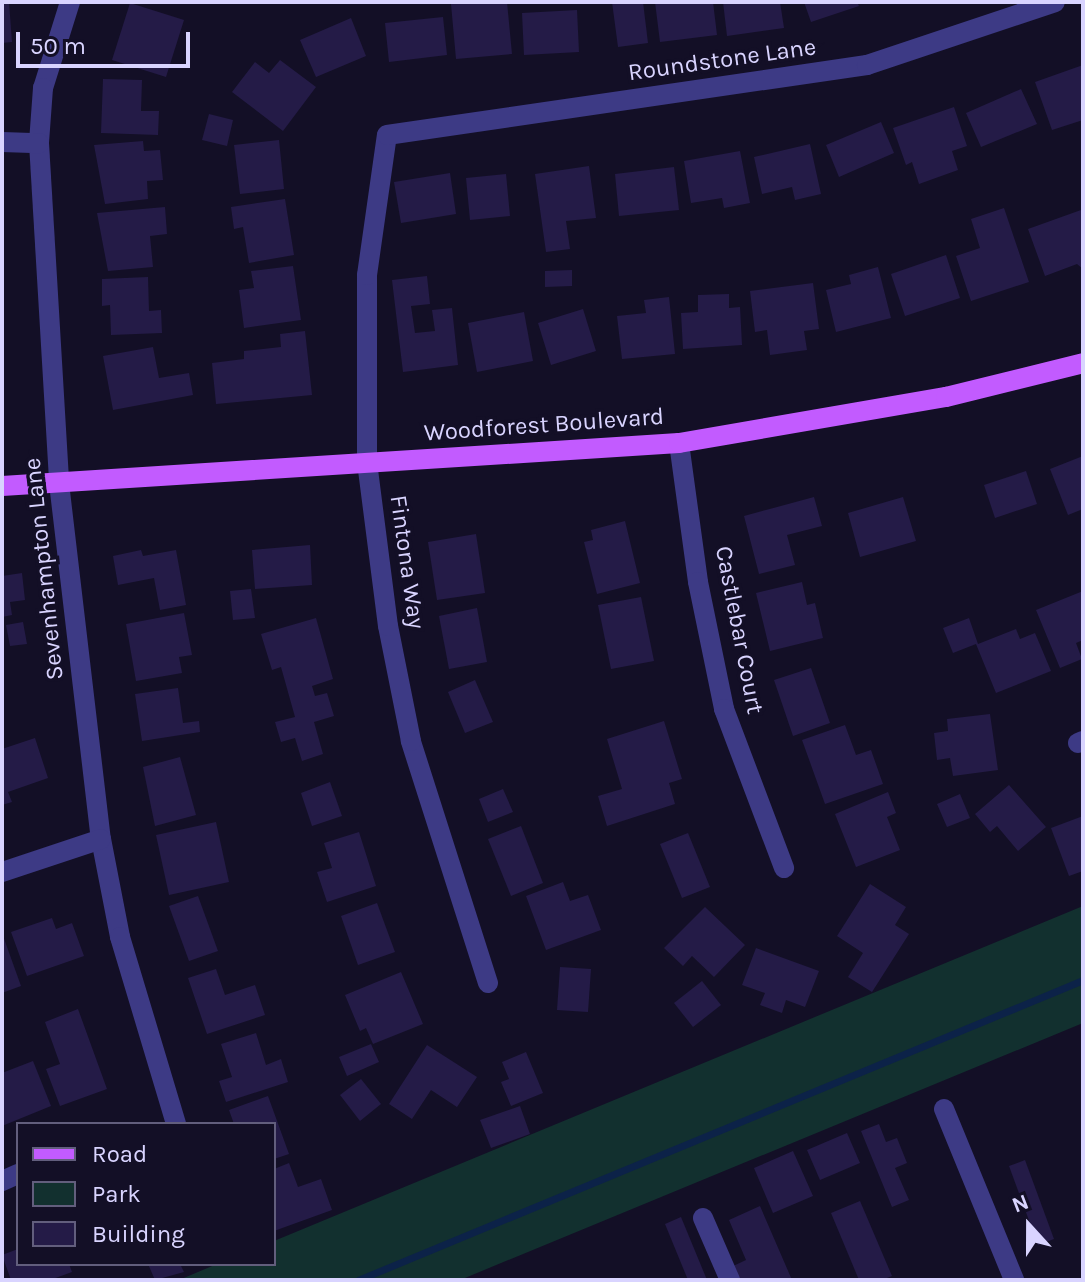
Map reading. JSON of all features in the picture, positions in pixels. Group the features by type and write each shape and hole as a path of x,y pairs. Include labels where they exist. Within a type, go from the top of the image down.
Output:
{"main road":[{"name":"Woodforest Boulevard","path":"2,486 679,443 932,400 1083,363"}],"street":[{"name":"Sevenhampton Lane","path":"70,2 43,88 39,143 59,483 101,839 120,937 175,1122"},
{"name":"Roundstone Lane","path":"387,135 867,65 1055,2"},
{"name":"Fintona Way","path":"387,135 367,275 367,462 388,626 411,741 488,983"},
{"path":"2,142 39,143"},
{"name":"Castlebar Court","path":"679,443 698,582 724,709 784,868"},
{"path":"2,872 101,839"},
{"path":"944,1109 1014,1280"},
{"path":"703,1218 730,1280"}],"green space":[{"path":"1083,906 1083,1023 460,1280 179,1280 212,1266 276,1266 276,1240"}],"building":[{"path":"2,2 9,2 12,42 2,43"},
{"path":"507,2 512,54 456,59 451,4"},
{"path":"612,2 643,2 648,43 618,47"},
{"path":"655,2 713,2 717,35 660,42"},
{"path":"723,2 780,2 784,28 727,36"},
{"path":"804,2 857,2 859,6 811,22"},
{"path":"130,3 184,20 166,77 112,60"},
{"path":"577,10 579,52 524,55 522,13"},
{"path":"443,17 447,55 389,62 385,23"},
{"path":"351,18 366,56 316,77 300,40"},
{"path":"280,60 316,87 283,131 232,92 255,62 269,73"},
{"path":"1083,65 1083,120 1052,130 1035,82"},
{"path":"103,79 142,80 141,111 159,111 158,135 101,133"},
{"path":"1021,89 1037,124 981,147 966,113"},
{"path":"954,107 967,146 952,151 958,170 919,184 912,162 906,165 893,128"},
{"path":"209,114 233,120 227,146 202,140"},
{"path":"881,122 894,153 839,177 826,145"},
{"path":"279,140 284,189 240,194 234,145"},
{"path":"143,141 144,151 160,150 163,180 147,181 148,199 105,204 94,145"},
{"path":"810,144 821,194 795,200 792,187 762,194 754,157"},
{"path":"740,151 750,203 724,208 722,198 691,203 684,161"},
{"path":"589,166 596,218 566,221 570,249 546,252 535,174"},
{"path":"674,167 679,210 619,216 615,174"},
{"path":"450,173 456,214 401,223 394,182"},
{"path":"506,174 510,216 470,220 466,178"},
{"path":"285,199 294,255 249,263 243,227 234,229 231,207"},
{"path":"165,207 167,234 150,236 153,267 108,271 97,213"},
{"path":"1004,208 1029,282 971,301 956,256 980,248 971,219"},
{"path":"1081,210 1083,269 1077,264 1045,276 1028,229"},
{"path":"946,255 960,298 905,316 891,274"},
{"path":"293,266 301,320 244,328 239,290 254,288 251,271"},
{"path":"878,267 891,318 836,332 826,290 851,284 849,275"},
{"path":"572,270 572,286 545,287 545,271"},
{"path":"427,276 430,304 411,306 415,333 435,331 432,310 452,308 458,365 403,372 392,280"},
{"path":"148,277 149,311 161,310 162,333 111,335 110,305 102,306 102,279"},
{"path":"813,283 819,329 804,331 807,350 770,355 767,330 755,332 750,291"},
{"path":"729,294 729,308 740,307 742,345 683,349 681,313 698,312 698,295"},
{"path":"669,297 675,354 622,359 617,316 646,313 644,300"},
{"path":"583,309 596,351 551,365 538,323"},
{"path":"524,312 533,361 477,372 468,323"},
{"path":"305,331 312,395 216,404 212,363 244,359 244,351 281,347 280,334"},
{"path":"153,347 159,378 189,373 193,395 113,410 103,356"},
{"path":"1083,456 1083,509 1068,515 1050,469"},
{"path":"1026,471 1037,504 995,518 984,485"},
{"path":"814,497 822,526 787,535 795,565 759,574 744,516"},
{"path":"903,497 916,541 860,557 848,513"},
{"path":"625,521 640,583 597,594 584,542 593,540 591,530"},
{"path":"476,534 485,593 437,600 428,542"},
{"path":"310,545 312,585 255,589 252,550"},
{"path":"141,550 143,556 176,550 186,605 160,610 154,578 118,585 113,556"},
{"path":"22,573 25,600 10,602 12,615 2,617 2,576"},
{"path":"802,582 807,605 815,603 823,638 770,651 756,593"},
{"path":"251,589 255,618 233,620 230,591"},
{"path":"1083,591 1083,640 1076,643 1082,659 1060,668 1036,610"},
{"path":"641,597 654,661 611,669 598,605"},
{"path":"477,608 487,662 449,669 439,616"},
{"path":"184,613 192,655 179,657 182,673 136,681 126,624"},
{"path":"316,618 333,679 312,686 315,696 327,693 334,716 314,722 323,754 302,761 295,738 281,742 275,722 295,717 281,667 272,670 261,634"},
{"path":"969,618 978,644 1016,629 1020,639 1035,633 1051,671 996,693 976,644 953,653 943,628"},
{"path":"23,622 27,644 10,646 6,625"},
{"path":"811,668 830,723 793,736 774,680"},
{"path":"475,680 493,722 465,733 448,692"},
{"path":"178,688 183,723 199,721 200,732 142,741 135,694"},
{"path":"990,714 998,770 953,776 950,758 937,760 934,733 948,731 947,719"},
{"path":"664,721 682,779 669,783 675,804 607,826 598,796 622,789 607,739"},
{"path":"845,725 856,755 871,750 883,784 825,804 802,740"},
{"path":"35,738 48,778 8,792 12,802 2,805 2,749"},
{"path":"180,757 196,815 155,826 143,767"},
{"path":"330,782 342,816 312,826 301,793"},
{"path":"1009,785 1046,827 1018,851 997,826 990,832 975,814"},
{"path":"503,789 513,812 488,822 479,799"},
{"path":"888,792 896,813 887,817 900,850 856,867 835,814"},
{"path":"960,794 970,818 947,827 937,804"},
{"path":"1083,816 1083,871 1069,876 1051,828"},
{"path":"216,822 229,882 169,895 156,835"},
{"path":"521,826 543,883 511,896 488,839"},
{"path":"359,832 376,886 327,902 317,872 332,868 324,843"},
{"path":"688,833 710,887 682,898 660,844"},
{"path":"563,882 570,901 588,895 601,930 546,950 526,896"},
{"path":"870,884 906,907 895,925 909,934 872,992 848,977 863,953 837,936"},
{"path":"198,896 218,951 189,961 169,906"},
{"path":"377,903 395,952 358,965 341,916"},
{"path":"705,907 745,945 714,977 692,956 683,966 664,948"},
{"path":"52,918 56,929 72,923 84,956 27,976 11,932"},
{"path":"2,933 21,986 2,993"},
{"path":"756,948 819,971 805,1007 786,1000 782,1013 760,1005 765,993 742,985"},
{"path":"560,967 591,969 588,1012 557,1010"},
{"path":"216,969 225,995 255,985 265,1015 207,1034 188,978"},
{"path":"401,972 423,1024 373,1044 366,1028 360,1031 345,995"},
{"path":"702,981 721,1005 693,1027 674,1003"},
{"path":"78,1009 107,1089 60,1106 46,1069 60,1064 45,1022"},
{"path":"256,1033 266,1065 281,1059 288,1082 226,1102 219,1081 232,1077 221,1044"},
{"path":"371,1044 379,1062 347,1076 339,1057"},
{"path":"427,1045 477,1077 457,1107 431,1090 412,1119 389,1104"},
{"path":"526,1052 543,1093 511,1106 501,1082 509,1079 502,1062"},
{"path":"33,1061 51,1106 2,1126 2,1073"},
{"path":"361,1079 381,1104 360,1121 340,1095"},
{"path":"268,1096 289,1154 276,1158 276,1122 233,1122 229,1110"},
{"path":"520,1106 530,1134 491,1148 480,1120"},
{"path":"879,1124 886,1142 897,1138 907,1163 895,1168 909,1200 892,1207 861,1131"},
{"path":"847,1133 860,1163 820,1180 807,1150"},
{"path":"793,1151 813,1196 773,1213 754,1168"},
{"path":"1025,1160 1054,1239 1038,1245 1009,1166"},
{"path":"289,1163 298,1187 321,1179 332,1210 276,1230 276,1168"},
{"path":"860,1201 892,1276 882,1280 859,1280 831,1213"},
{"path":"760,1206 792,1280 737,1280 731,1267 746,1260 729,1220"},
{"path":"681,1217 707,1280 688,1280 665,1224"},
{"path":"16,1250 16,1266 70,1266 72,1272 50,1280 11,1280 2,1255"},
{"path":"149,1266 181,1266 184,1272 155,1280"}],"waterway":[{"path":"358,1280 1083,980"}]}
